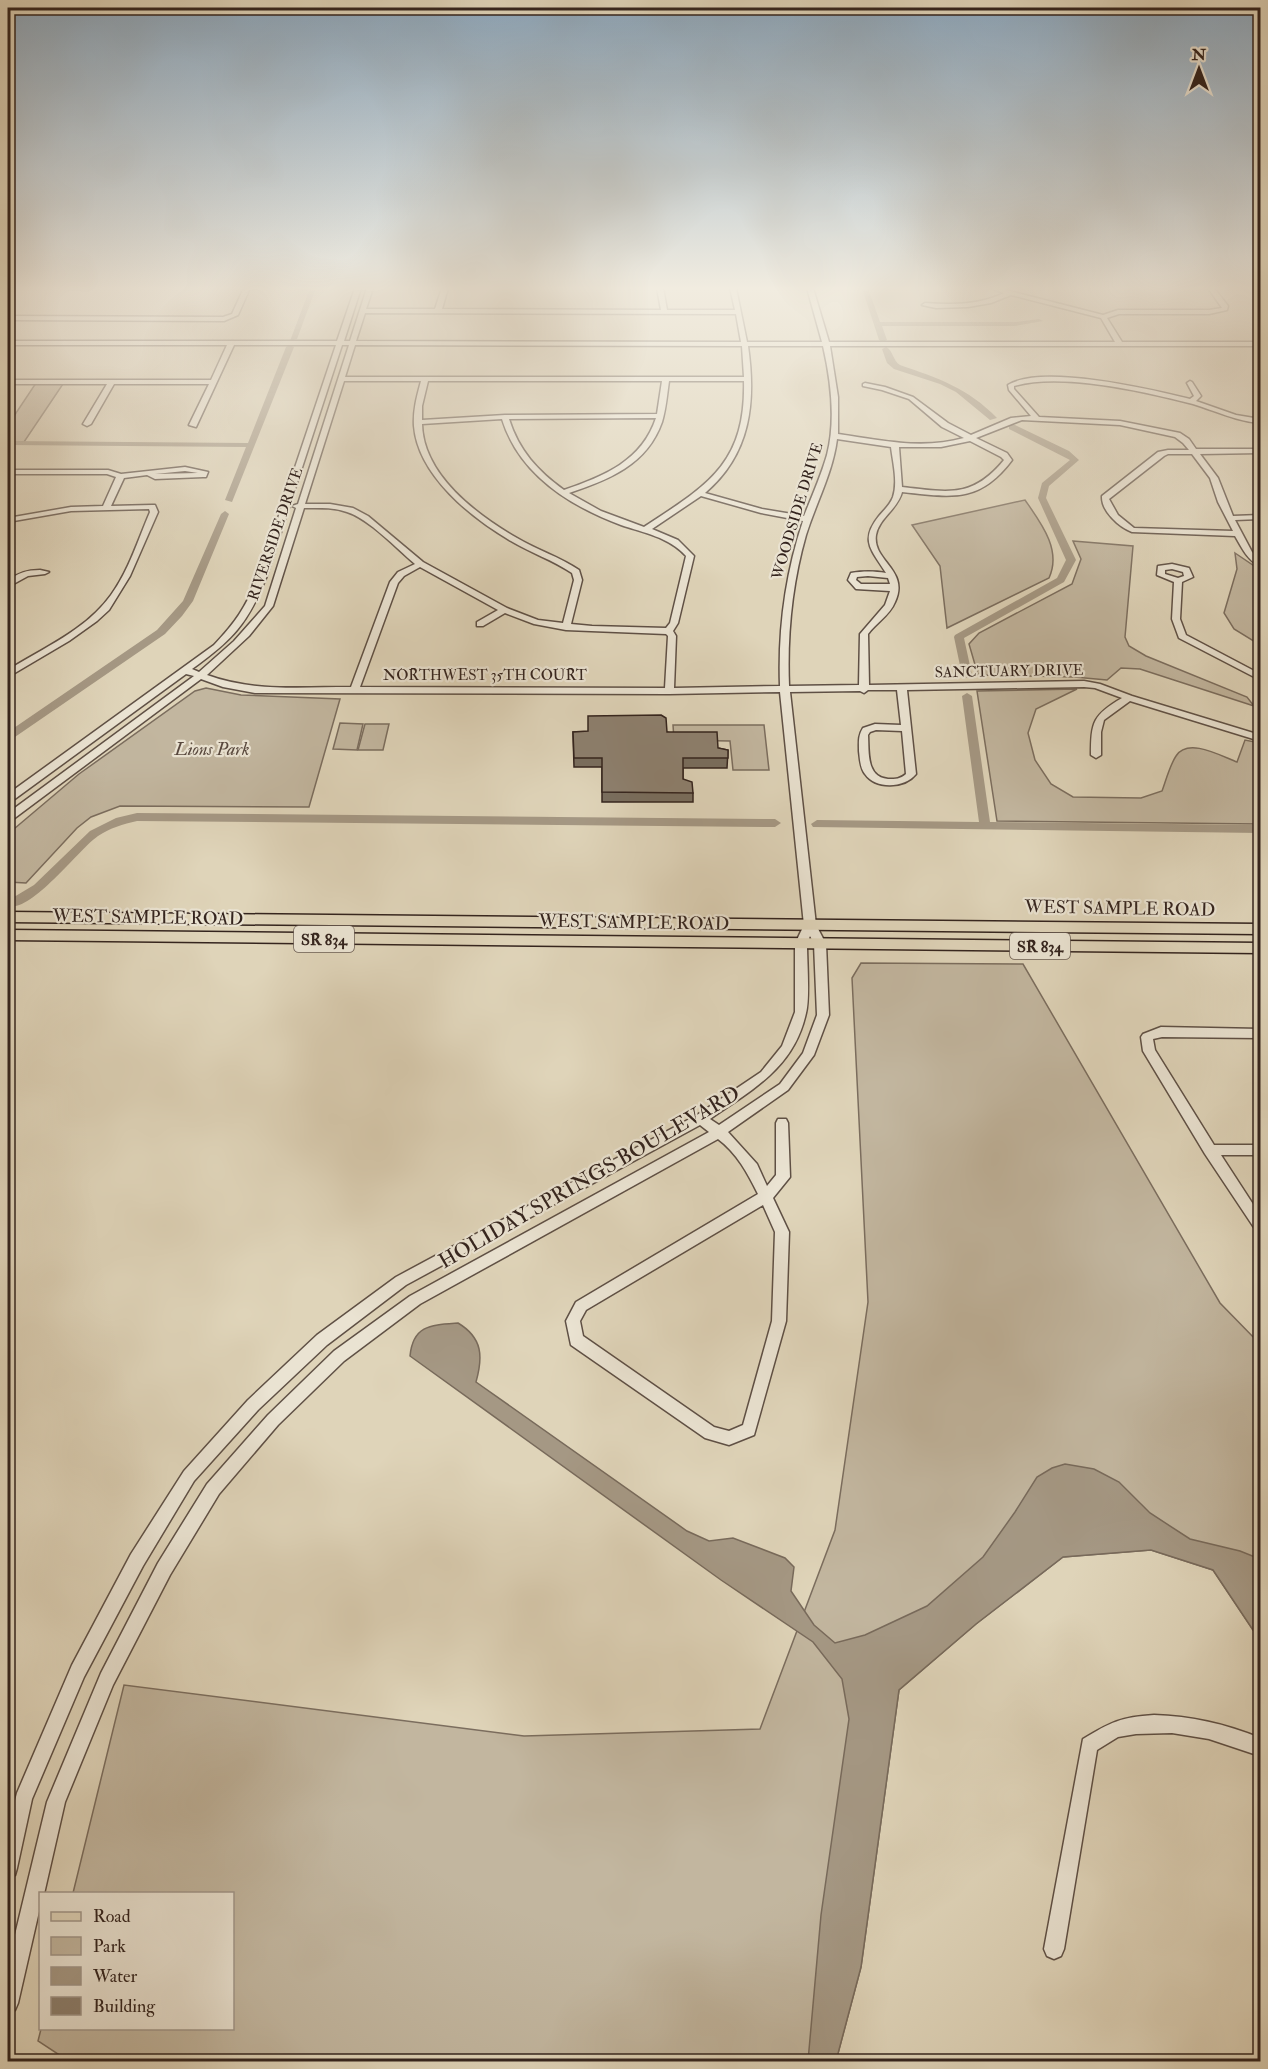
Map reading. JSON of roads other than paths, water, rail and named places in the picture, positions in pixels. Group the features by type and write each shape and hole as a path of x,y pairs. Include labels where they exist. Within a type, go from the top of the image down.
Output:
{"main road":[{"name":"WEST SAMPLE ROAD","path":"8,917 1260,929"},
{"path":"202,938 223,930 280,930 301,919"},
{"path":"287,938 308,929 392,928 415,921"},
{"path":"1031,946 1042,938 1093,938 1110,928"},
{"name":"WEST SAMPLE ROAD","path":"8,935 1260,948"}],"street":[{"path":"87,424 110,385"},
{"path":"193,425 212,385"},
{"name":"RIVERSIDE DRIVE","path":"8,800 188,671 217,647 238,625 251,604 326,385"},
{"name":"RIVERSIDE DRIVE","path":"8,818 201,675 238,644 255,626 269,606 340,385"},
{"path":"424,385 418,406 421,442 428,460 444,483 464,504 517,541 576,572 578,580 566,627"},
{"path":"565,492 608,476 636,458 647,446 659,416 665,385"},
{"path":"645,530 698,494 720,475 733,456 741,437 746,415 747,385"},
{"name":"WOODSIDE DRIVE","path":"810,925 785,690 784,639 788,594 807,519 824,475 834,436 834,385"},
{"path":"865,385 883,388 911,398 920,403 937,420 1004,455 1008,460 981,488 962,494 898,489"},
{"path":"1012,385 1011,389 1036,418"},
{"path":"1092,385 1139,391 1191,402 1232,417 1260,421"},
{"path":"1191,385 1198,396 1191,402"},
{"path":"418,422 505,417 659,416"},
{"path":"505,417 508,433 528,463 547,481 606,516 675,542 685,548 690,556 674,623 669,631"},
{"path":"834,436 895,446 931,448 969,438 1011,420 1036,418 1120,423 1167,431 1186,441 1214,478 1222,502 1238,534 1249,553 1260,564"},
{"path":"864,690 864,634 891,602 893,588 892,576 886,562 875,553 871,544 871,536 896,498 898,489 895,446"},
{"path":"1238,534 1132,530 1124,526 1106,503 1105,498 1161,454 1260,451"},
{"path":"8,472 108,472 120,476 150,474 158,470 204,472 203,475 196,477 155,477 150,474"},
{"path":"106,507 120,476"},
{"path":"698,494 761,512 807,519"},
{"path":"284,506 330,506 350,510 365,518 420,564 504,610 537,622 566,627 669,631"},
{"path":"8,520 71,509 106,507 152,507 154,512 116,595 110,603 83,627 8,674"},
{"path":"1231,518 1260,517"},
{"path":"355,689 394,582 401,574 420,564"},
{"path":"8,585 19,576 30,572 45,572"},
{"path":"892,576 859,573 854,575 852,580 859,587 893,588"},
{"path":"1178,581 1176,619 1182,636 1260,677"},
{"path":"480,624 504,610"},
{"path":"669,631 672,636 669,691"},
{"path":"8,663 17,668"},
{"name":"NORTHWEST 35TH COURT","path":"188,671 226,685 255,690 785,690"},
{"name":"SANCTUARY DRIVE","path":"785,690 1084,684 1097,686 1260,738"},
{"path":"902,689 907,728 911,774 907,780 898,782 880,782 870,778 867,772 863,735 866,730 875,727 907,728"},
{"path":"1096,755 1095,725 1099,717 1129,698"},
{"name":"HOLIDAY SPRINGS BOULEVARD","path":"8,1868 23,1799 78,1671 137,1560 189,1476 253,1405 322,1340 401,1281 701,1119 765,1075 787,1048 801,1012 801,944 810,925"},
{"name":"HOLIDAY SPRINGS BOULEVARD","path":"8,2003 56,1802 107,1679 164,1569 213,1489 273,1420 339,1356 415,1300 719,1132 784,1087 808,1055 823,1015 820,944 810,925"},
{"path":"1260,1033 1161,1032 1147,1037 1149,1051 1210,1150 1260,1225"},
{"path":"701,1119 729,1140 752,1168 766,1196 782,1232 779,1321 749,1430 729,1438 710,1433 576,1340 573,1321 580,1306 766,1196 783,1177 782,1123"},
{"path":"1210,1150 1260,1150"},
{"path":"557,1197 571,1214"},
{"path":"401,1281 415,1300"},
{"path":"1054,1948 1089,1745 1116,1729 1152,1724 1190,1726 1239,1737 1260,1747"}],"water":[{"path":"458,1323 477,1342 480,1364 476,1382 687,1531 709,1541 733,1538 785,1558 794,1567 791,1591 814,1625 835,1643 865,1635 927,1606 983,1557 1037,1477 1052,1468 1065,1464 1094,1469 1119,1482 1150,1513 1190,1539 1240,1551 1260,1559 1260,1636 1253,1630 1213,1570 1151,1550 1063,1557 976,1624 899,1690 861,1967 836,2061 808,2061 821,1915 849,1719 842,1679 813,1642 721,1580 410,1356 419,1332 432,1326"}],"waterway":[{"path":"229,500 275,385"},
{"path":"948,385 959,390 993,418"},
{"path":"967,675 959,637 1061,580 1071,560 1042,498 1045,485 1075,460 1066,453 1012,427"},
{"path":"8,443 249,445"},
{"path":"8,737 161,632 179,614 188,601 225,514"},
{"path":"967,696 985,826"},
{"path":"13,903 38,888 83,842 94,834 106,826 137,817 775,823"},
{"path":"817,824 985,826"},
{"path":"985,826 1260,829"}],"park label":[{"name":"Lions Park","path":"212,749"}]}
